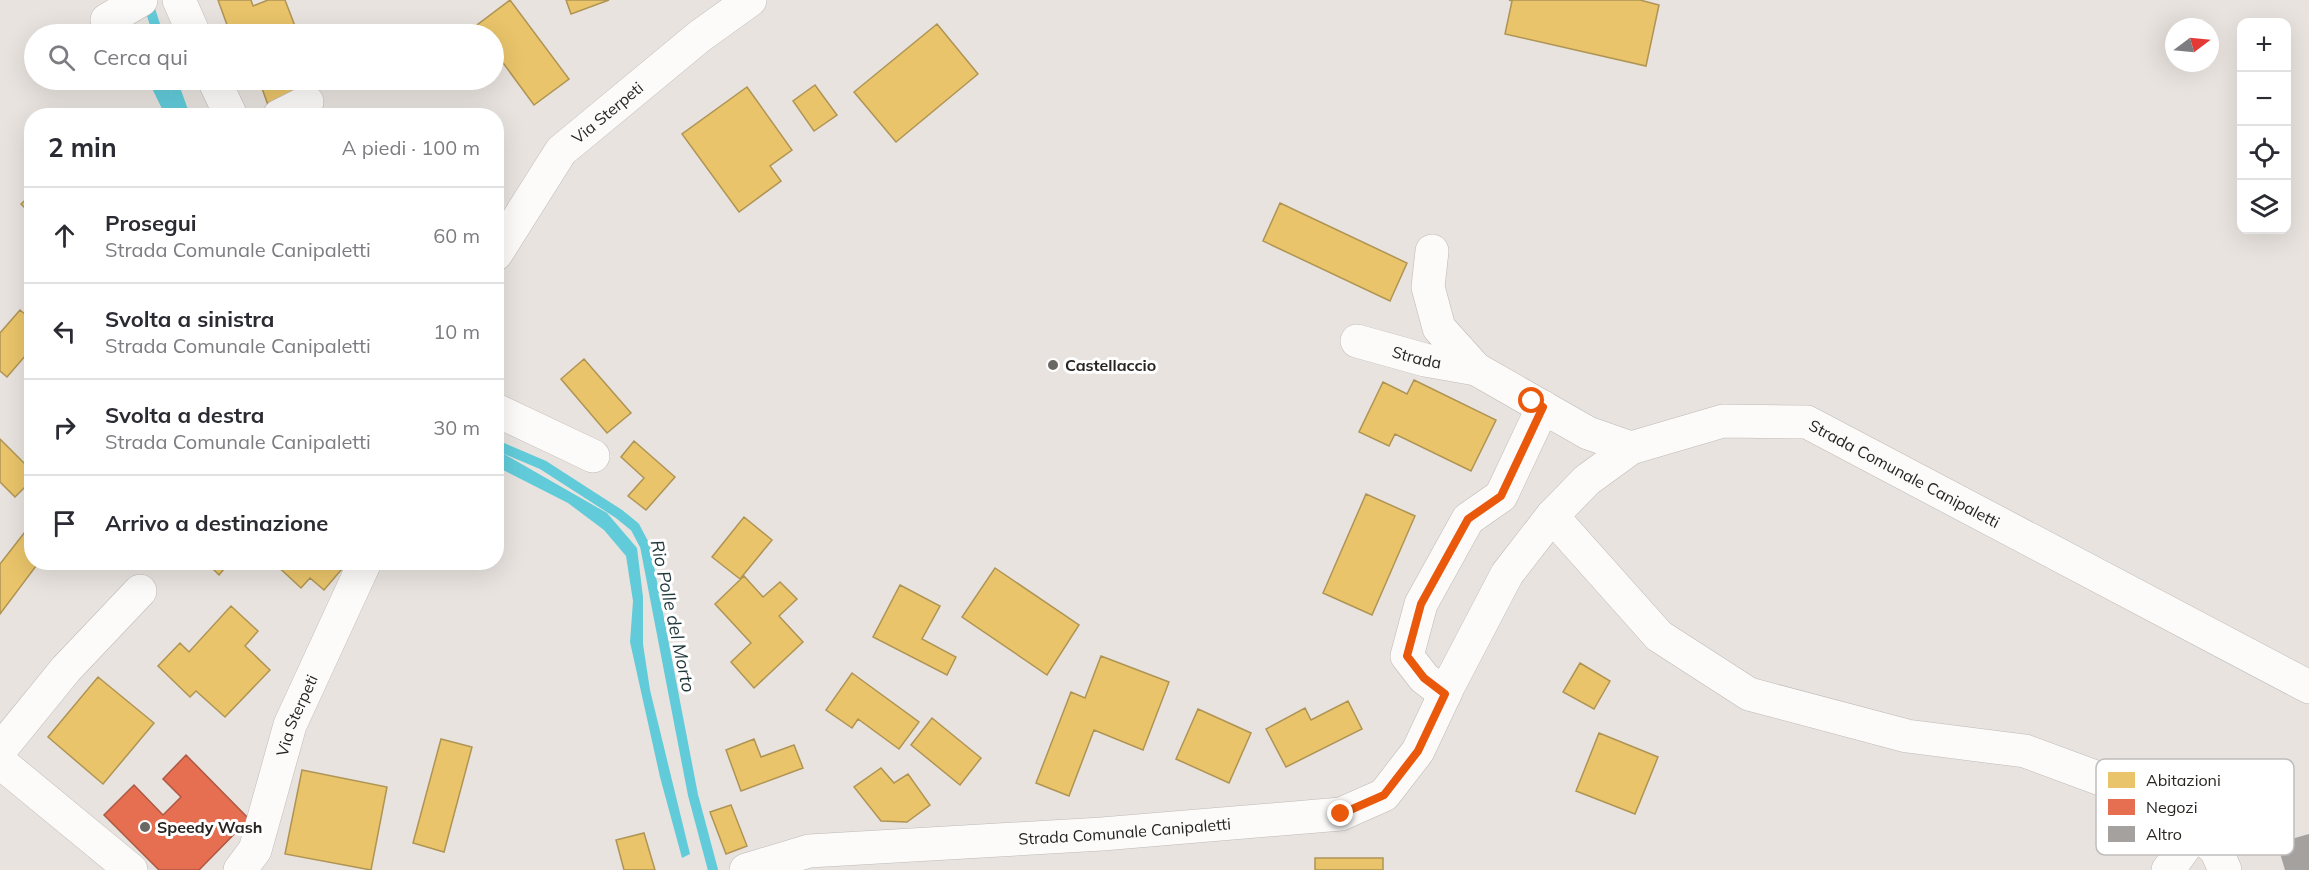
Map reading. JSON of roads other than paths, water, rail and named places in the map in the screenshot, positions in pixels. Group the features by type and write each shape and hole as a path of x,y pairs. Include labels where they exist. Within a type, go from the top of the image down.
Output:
{"street":[{"path":"179,0 190,24"},
{"name":"Via Sterpeti","path":"504,242 561,151 700,36 750,0"},
{"path":"219,90 227,108"},
{"path":"1432,251 1428,287 1439,328 1476,369 1588,433 1631,448"},
{"name":"Strada","path":"1357,341 1425,360 1476,369"},
{"path":"1445,694 1424,678 1407,656 1421,604 1468,519 1501,496 1543,407"},
{"path":"504,414 593,456"},
{"name":"Strada Comunale Canipaletti","path":"746,870 809,851 1102,834 1341,814 1384,795 1418,751 1507,574 1552,516 1587,480 1631,448 1724,421 1807,422 2309,687"},
{"path":"1552,516 1659,636 1749,694 1907,735 2025,751 2096,777"},
{"name":"Via Sterpeti","path":"240,870 255,850 290,725 361,570"},
{"path":"0,750 66,669 140,591"},
{"path":"0,762 131,870"},
{"path":"2168,870 2179,855"},
{"path":"2218,855 2225,870"}],"water":[{"path":"153,90 170,90 179,108 162,108"},
{"path":"504,454 607,513 637,548 643,597 643,644 650,690 690,854 682,858 660,777 630,642 633,601 626,556 604,530 568,503 504,471"}],"waterway":[{"name":"Rio Polle del Morto","path":"145,1 155,24"},
{"name":"Rio Polle del Morto","path":"176,90 182,108"},
{"name":"Rio Polle del Morto","path":"504,448 543,465 619,514 635,527 645,546 693,795 713,870"}],"place":[{"name":"Castellaccio","path":"1053,365"},
{"name":"Speedy Wash","path":"145,827"}]}
